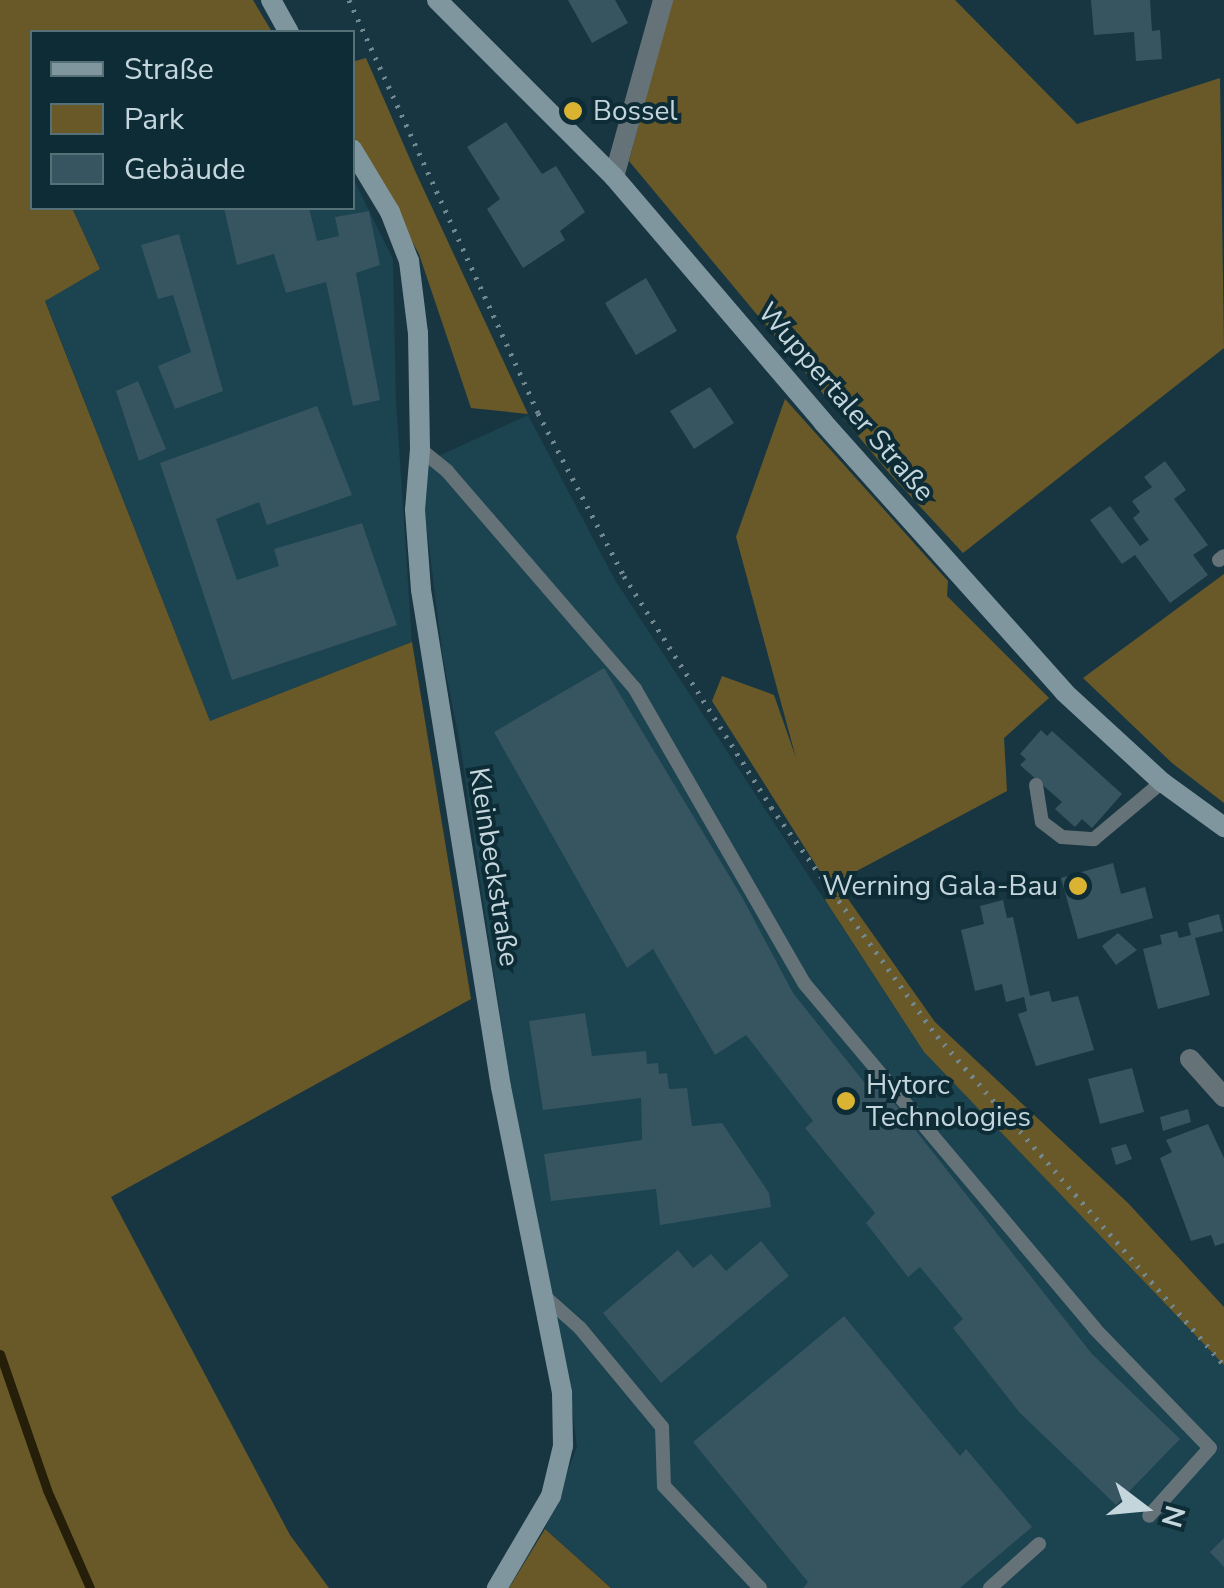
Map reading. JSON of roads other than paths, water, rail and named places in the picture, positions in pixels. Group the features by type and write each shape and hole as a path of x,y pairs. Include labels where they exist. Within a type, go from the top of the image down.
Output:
{"street":[{"path":"271,0 287,30"},
{"name":"Wuppertaler Straße","path":"437,0 614,177 823,422 1064,692 1162,782 1224,827"},
{"path":"614,177 663,0"},
{"name":"Kleinbeckstraße","path":"355,153 390,212 410,262 418,332 420,449 415,510 422,590 501,1087 562,1393 564,1446 551,1496 497,1588"},
{"path":"1190,1059 1224,1097"}],"lane":[{"path":"420,449 447,471 636,689 804,983 1095,1330 1210,1448 1150,1516"},
{"path":"1036,785 1042,822 1062,837 1094,839 1162,782"},
{"path":"540,1292 580,1328 662,1427 664,1486 760,1588"},
{"path":"990,1588 1039,1544"}],"waterway":[{"path":"0,1354 47,1490 90,1588"}],"place":[{"name":"Bossel","path":"573,111"},
{"name":"Werning Gala-Bau","path":"1078,886"},
{"name":"Hytorc Technologies","path":"846,1101"}]}
